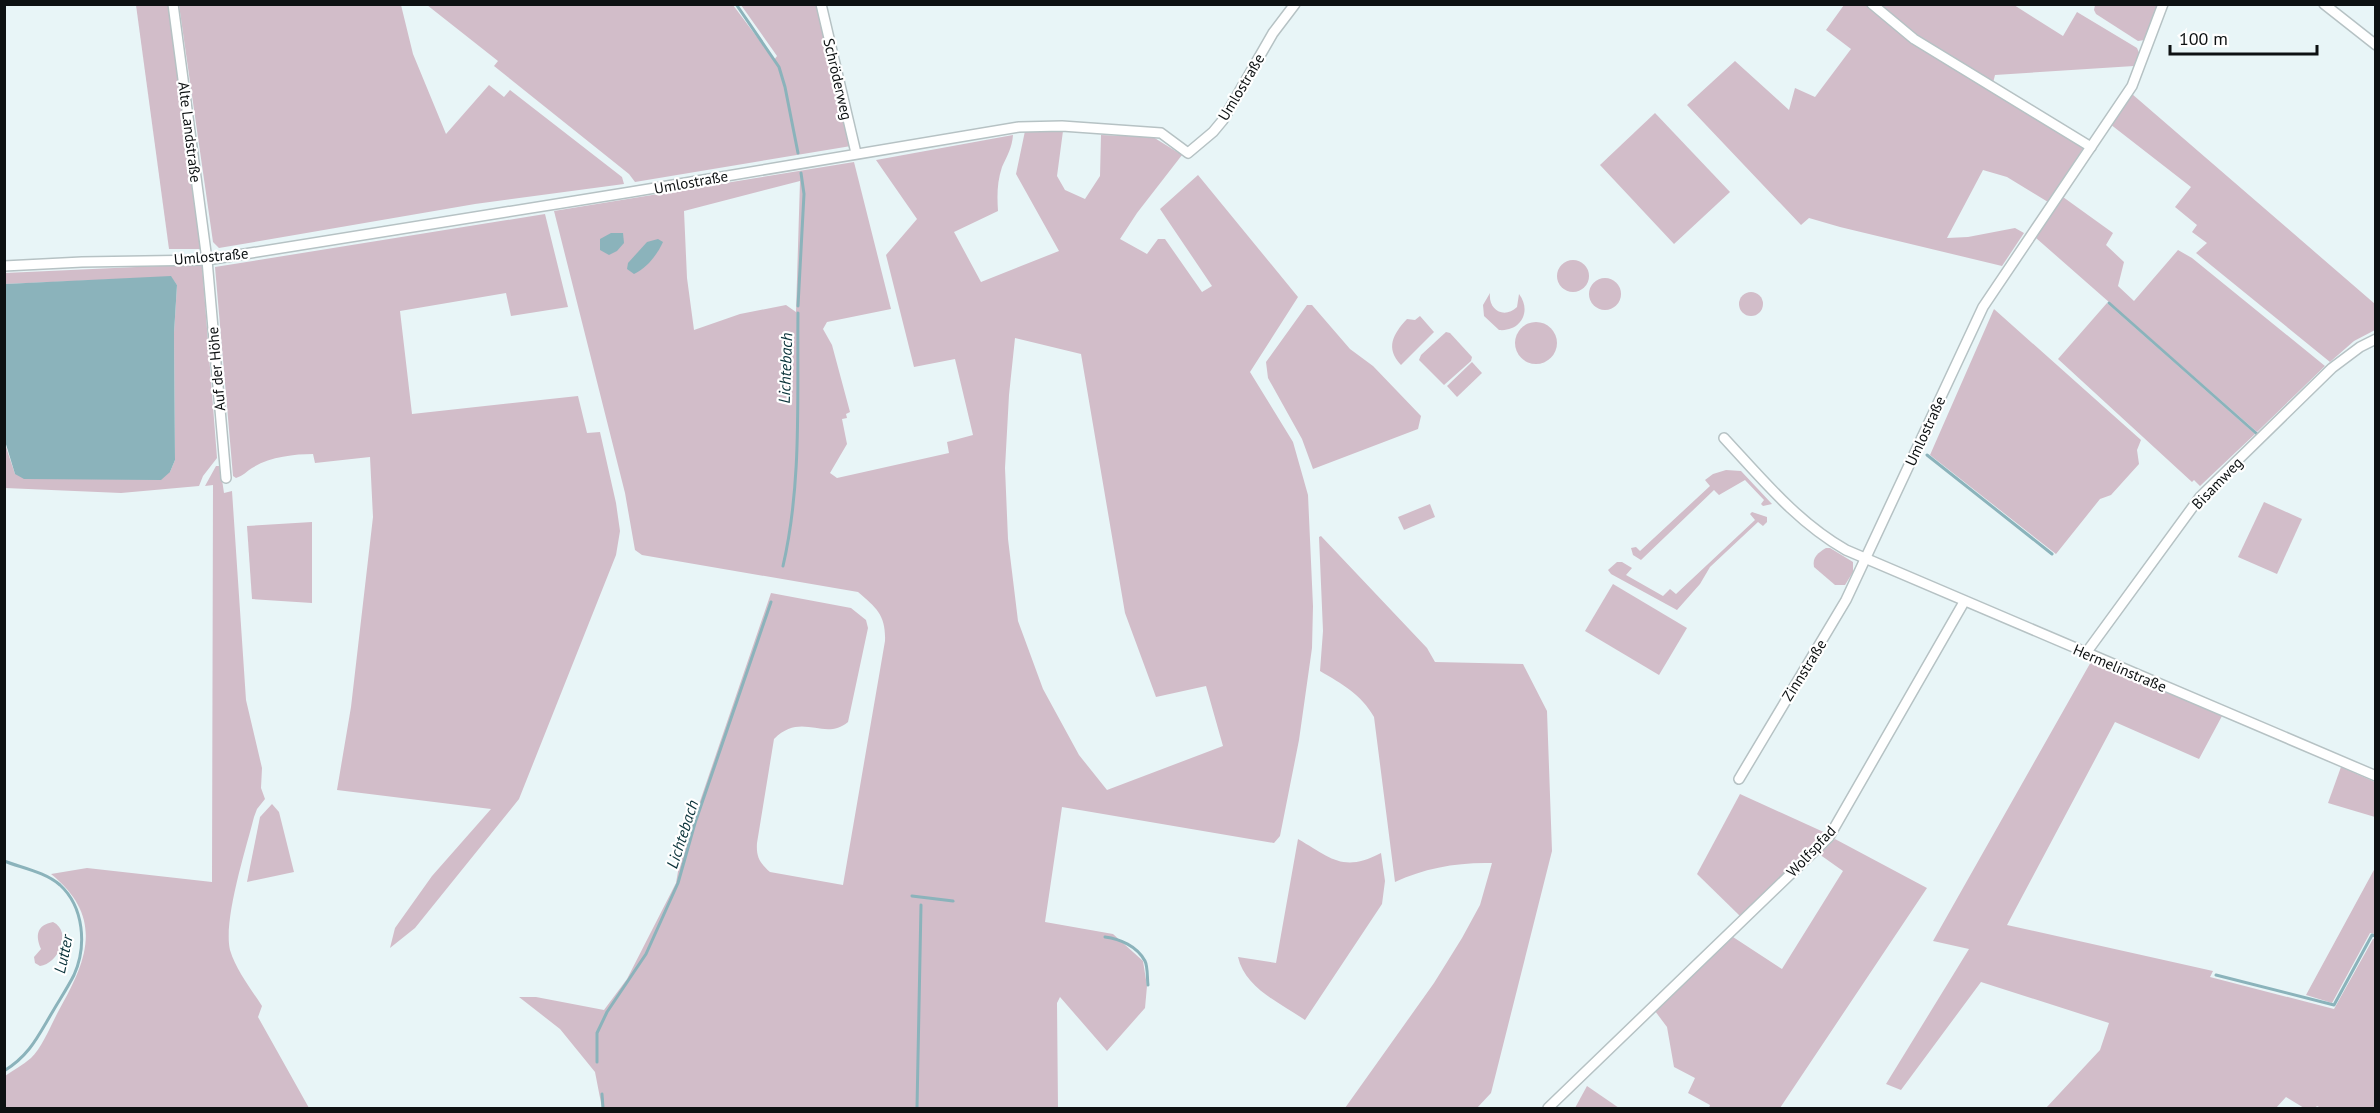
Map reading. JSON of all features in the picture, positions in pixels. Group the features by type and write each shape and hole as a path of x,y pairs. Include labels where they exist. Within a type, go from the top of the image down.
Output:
{"street":[{"name":"Alte Landstraße","path":"173,4 207,260"},
{"name":"Schröderweg","path":"821,4 856,153"},
{"name":"Umlostraße","path":"4,266 207,260 1019,127 1062,126 1161,133 1188,153 1213,132 1223,120 1274,33 1295,4"},
{"path":"1872,4 1914,39 2091,147"},
{"name":"Umlostraße","path":"1866,560 1983,307 2132,86 2163,4"},
{"path":"2324,4 2376,45"},
{"name":"Auf der Höhe","path":"207,260 226,478"},
{"name":"Bisamweg","path":"2086,653 2200,497 2332,368 2360,347 2376,339"},
{"path":"1724,438 1809,526 1828,540 1866,560"},
{"name":"Hermelinstraße","path":"1866,560 2376,776"},
{"name":"Zinnstraße","path":"1739,779 1829,629 1866,560"},
{"name":"Wolfspfad","path":"1548,1108 1829,837 1964,602"}],"shaded area":[{"path":"136,5 168,5 202,249 169,249"},
{"path":"179,5 401,5 413,54 446,134 489,85 504,97 510,90 622,177 624,184 475,204 219,248 213,242"},
{"path":"427,5 733,5 774,60 777,56 741,5 816,5 851,146 635,182 629,174 494,66 498,61"},
{"path":"1844,5 1867,5 1907,39 2084,147 2048,202 2007,177 1983,170 1947,238 1968,237 2015,228 2024,233 2002,266 1809,218 1801,225 1687,105 1735,61 1789,110 1795,88 1815,97 1851,49 1826,30"},
{"path":"1881,5 2014,5 2063,36 2077,12 2137,48 2140,55 2134,66 1995,75 1993,83 1912,32"},
{"path":"2095,5 2158,5 2145,40 2138,41 2096,14"},
{"path":"2132,94 2375,304 2375,330 2354,341 2330,362 2196,253 2207,243 2192,232 2197,225 2175,207 2191,187 2110,124"},
{"path":"1655,113 1730,192 1674,244 1600,165"},
{"path":"1025,131 1063,131 1057,176 1065,190 1085,199 1100,176 1101,135 1153,137 1182,155 1120,239 1147,254 1158,239 1165,239 1202,292 1212,286 1160,209 1198,175 1298,297 1250,372 1293,442 1308,495 1313,606 1312,648 1299,740 1280,836 1274,843 1062,807 1045,922 1113,934 1143,961 1147,986 1145,1008 1107,1051 1060,997 1057,1003 1058,1108 602,1108 595,1072 560,1029 519,997 536,997 604,1010 627,979 676,883 680,860 771,593 851,608 866,620 868,628 848,722 830,729 794,727 774,739 757,843 759,859 770,872 843,885 885,632 879,613 858,592 642,555 635,550 625,493 554,211 854,162 891,309 827,322 823,329 832,345 850,412 846,414 847,418 842,419 847,444 830,473 837,478 949,453 947,442 973,435 955,359 914,367 886,255 917,219 876,160 1013,135 999,178 998,211 954,232 981,282 1059,251 1016,174","holes":["800,181 796,312 786,305 740,314 694,330 687,278 684,211","1015,338 1081,354 1125,613 1156,697 1206,686 1223,746 1107,790 1079,755 1043,689 1018,621 1008,539 1005,468"]},
{"path":"2063,197 2113,233 2106,245 2124,262 2118,286 2134,301 2178,250 2192,258 2325,366 2257,432 2036,238"},
{"path":"545,214 568,307 511,316 506,293 400,311 412,414 578,396 587,433 600,432 620,531 616,555 519,799 415,928 390,948 395,928 432,876 491,809 337,790 351,707 373,517 370,457 315,463 313,454 290,456 259,464 236,478 233,476 215,267"},
{"path":"1573,260 1584,265 1589,276 1584,287 1573,292 1562,287 1557,276 1562,265"},
{"path":"202,264 217,458 203,476 199,486 121,493 5,488 4,441 15,474 170,472 175,460 174,333 177,285 171,277 5,284 5,273"},
{"path":"1605,278 1616,283 1621,294 1616,305 1605,310 1594,305 1589,294 1594,283"},
{"path":"1751,292 1760,295 1763,304 1760,313 1751,316 1742,313 1739,304 1742,295"},
{"path":"1490,293 1494,309 1503,313 1517,307 1519,294 1523,301 1524,313 1522,319 1513,328 1499,330 1484,316 1483,305"},
{"path":"2107,303 2255,434 2200,486 2194,480 2192,482 2058,359"},
{"path":"1307,305 1312,305 1350,349 1373,366 1421,416 1418,429 1313,469 1302,439 1268,378 1266,362"},
{"path":"1994,309 2141,440 2137,450 2139,464 2111,495 2100,499 2056,554 1930,455"},
{"path":"1420,316 1434,332 1401,365 1393,353 1393,341 1407,319 1415,320"},
{"path":"1536,322 1551,328 1557,343 1551,358 1536,364 1521,358 1515,343 1521,328"},
{"path":"1446,332 1450,333 1472,357 1471,361 1444,385 1419,360 1421,355"},
{"path":"1472,362 1482,373 1457,397 1447,386"},
{"path":"216,466 220,466 224,493 232,491 246,700 262,768 261,788 265,799 254,817 236,884 230,921 230,950 240,972 262,1006 258,1017 309,1108 5,1108 5,1076 28,1061 39,1048 69,991 83,956 86,939 79,906 68,890 51,874 87,868 212,882 213,485 205,486"},
{"path":"1726,470 1741,471 1772,504 1763,506 1761,504 1764,500 1745,480 1719,495 1714,490 1641,560 1633,555 1631,548 1636,547 1640,551 1710,486 1705,480 1713,474"},
{"path":"2264,502 2302,519 2277,574 2238,557"},
{"path":"1430,504 1435,517 1404,530 1398,517"},
{"path":"1752,512 1767,517 1767,522 1763,526 1758,522 1710,567 1700,584 1677,610 1611,574 1608,570 1617,562 1622,562 1632,568 1626,575 1663,596 1670,589 1676,594 1755,520 1750,514"},
{"path":"312,522 312,603 252,599 247,526"},
{"path":"1321,536 1427,648 1435,662 1523,664 1547,711 1552,851 1491,1093 1477,1108 1345,1108 1434,983 1462,938 1480,905 1492,863 1442,867 1395,882 1374,717 1357,696 1320,671 1323,631 1319,537"},
{"path":"1826,548 1830,548 1853,562 1853,572 1845,585 1835,585 1814,567 1816,556"},
{"path":"1613,584 1687,628 1659,675 1585,631"},
{"path":"2092,660 2222,716 2199,759 2115,722 2007,925 2213,971 2210,977 2334,1009 2375,939 2375,1108 2321,1108 2317,1106 2304,1108 2286,1097 2276,1108 2046,1108 2100,1050 2109,1023 1981,982 1901,1090 1886,1084 1969,949 1933,941"},
{"path":"2341,767 2375,782 2375,817 2328,803"},
{"path":"1740,794 1828,834 1741,917 1697,874"},
{"path":"272,804 279,812 294,872 247,882 260,817"},
{"path":"1298,839 1338,861 1357,862 1381,853 1385,881 1382,904 1305,1020 1256,986 1248,978 1238,957 1276,963"},
{"path":"1835,839 1927,888 1780,1108 1709,1108 1710,1105 1688,1093 1695,1078 1674,1067 1667,1027 1655,1011 1733,937 1782,969 1843,871 1819,854"},
{"path":"2375,868 2375,934 2370,933 2332,1003 2306,995"},
{"path":"53,922 62,933 61,947 52,960 40,966 35,963 34,957 41,949 38,939 39,931 48,923"},
{"path":"1587,1086 1619,1108 1575,1108"}],"water":[{"path":"611,233 623,233 624,243 617,251 609,255 600,250 600,239"},
{"path":"658,239 663,242 647,265 634,274 627,269 628,263 647,242"},
{"path":"171,276 177,285 174,333 175,460 170,472 161,480 24,479 15,474 5,441 5,284"}],"waterway":[{"name":"Lichtebach","path":"736,4 779,67 798,153"},
{"name":"Lichtebach","path":"798,306 804,194 801,173"},
{"path":"2109,303 2257,434"},
{"name":"Lichtebach","path":"783,566 796,472 798,313"},
{"path":"1927,455 2052,554"},
{"name":"Lichtebach","path":"597,1062 597,1033 607,1012 646,954 678,883 695,823 771,602"},
{"name":"Lutter","path":"4,861 40,874 60,885 74,904 81,927 82,940 78,964 67,988 33,1044 21,1058 4,1071"},
{"path":"912,896 953,901"},
{"path":"917,1108 921,905"},
{"path":"2216,975 2334,1005 2372,935 2376,936"},
{"path":"1105,937 1128,944 1142,956 1147,966 1148,985"},
{"name":"Lichtebach","path":"602,1094 603,1108"}]}
